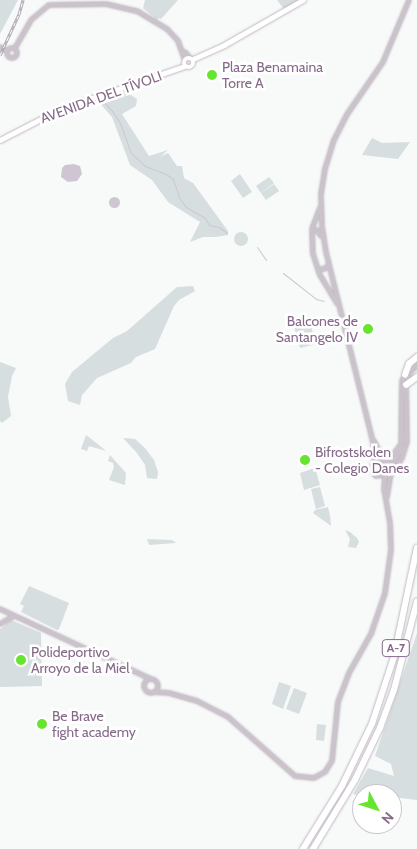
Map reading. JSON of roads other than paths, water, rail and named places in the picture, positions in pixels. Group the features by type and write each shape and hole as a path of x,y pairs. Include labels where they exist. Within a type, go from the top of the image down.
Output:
{"highway":[{"path":"405,375 409,364 417,357"},
{"path":"406,385 417,377"},
{"name":"A-7","path":"303,849 342,786 372,724 394,657 417,548"},
{"name":"A-7","path":"313,849 344,800 374,742 394,690 417,602"}],"main road":[{"name":"AVENIDA DEL TÍVOLI","path":"0,140 58,110 176,69 303,0"}],"street":[{"path":"328,266 323,238 321,204 325,169 334,140 348,113 383,62 409,0"},
{"path":"7,51 10,48 14,48 31,20 49,5 59,3 78,5 106,4 137,11 167,30 178,41 188,61"},
{"path":"0,47 7,51 9,57 14,57 17,53 14,48"},
{"path":"321,204 312,232 313,254 318,269 338,305"},
{"path":"312,232 315,229 320,232 328,266 334,280 338,305 373,442 385,473 384,490"},
{"path":"318,269 328,266"},
{"path":"374,464 390,464 399,454 402,444 401,390 405,375 417,361"},
{"path":"387,502 390,477 407,442 406,385 410,372 417,366"},
{"path":"371,434 379,451 385,456 394,454 402,444"},
{"path":"141,674 147,692 173,694 203,704 227,716 296,776 314,778 325,772 332,761 338,702 349,673 371,634 385,593 391,550 387,502 384,490 372,471 374,464 373,442"},
{"path":"376,476 385,473 399,461"},
{"path":"0,609 141,674 173,694"},
{"path":"0,624 14,616"},
{"path":"145,683 151,679"},
{"path":"155,692 158,685"}],"waterway":[{"path":"100,98 120,123 131,153 145,166 166,174 173,179 180,199 186,207 205,218 209,225 219,227 227,233"},
{"path":"257,247 266,260"},
{"path":"283,273 316,299 324,301"}],"railway":[{"path":"0,55 19,14 23,0"}],"place":[{"name":"Plaza Benamaina Torre A","path":"212,75"},
{"name":"Balcones de Santangelo IV","path":"368,329"},
{"name":"Bifrostskolen - Colegio Danes","path":"305,460"},
{"name":"Polideportivo Arroyo de la Miel","path":"21,660"},
{"name":"Be Brave fight academy","path":"42,724"}]}
